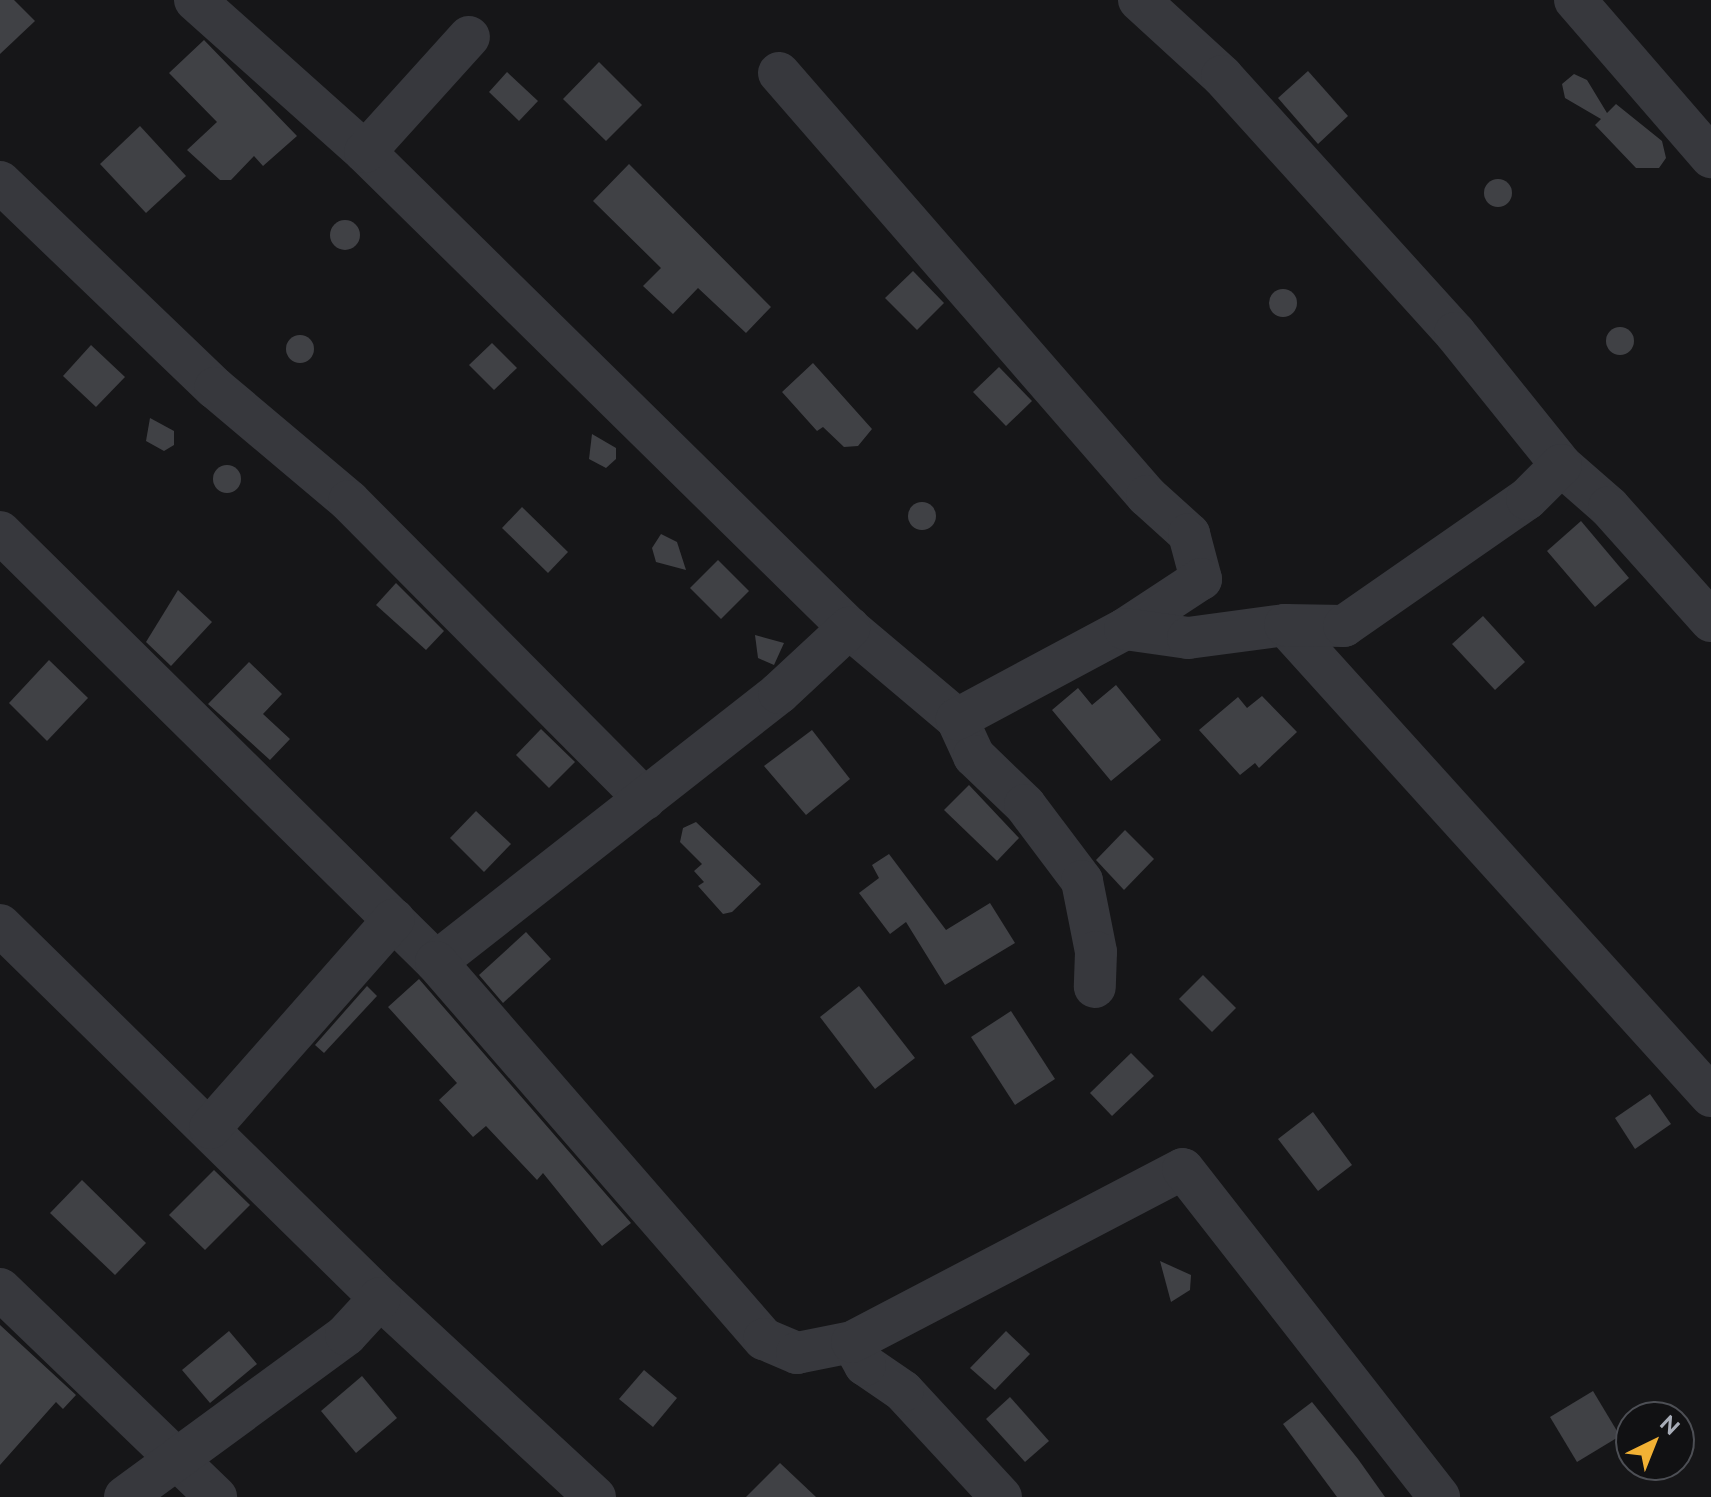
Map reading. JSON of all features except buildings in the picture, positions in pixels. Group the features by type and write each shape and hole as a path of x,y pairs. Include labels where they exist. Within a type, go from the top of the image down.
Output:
{"street":[{"path":"195,0 365,152 849,628 957,719 974,756 1025,805 1082,881 1096,952 1095,987"},
{"path":"1139,0 1222,76 1455,333 1561,465 1609,507 1711,621"},
{"path":"1575,0 1711,157"},
{"path":"365,152 469,37"},
{"path":"779,73 1147,496 1189,534 1201,579 1125,629 957,719"},
{"path":"0,182 215,388 349,501 645,799"},
{"path":"1125,629 1188,638 1285,625 1344,626 1527,499 1561,465"},
{"path":"0,532 436,962 764,1339 797,1353 852,1342 1183,1169 1439,1497"},
{"path":"1285,625 1711,1096"},
{"path":"436,962 779,693 849,628"},
{"path":"210,1128 394,919"},
{"path":"0,925 380,1298 595,1497"},
{"path":"0,1289 171,1460 216,1497"},
{"path":"125,1497 171,1460 346,1335 380,1298"},
{"path":"852,1342 865,1365 903,1391 1001,1497"}]}
